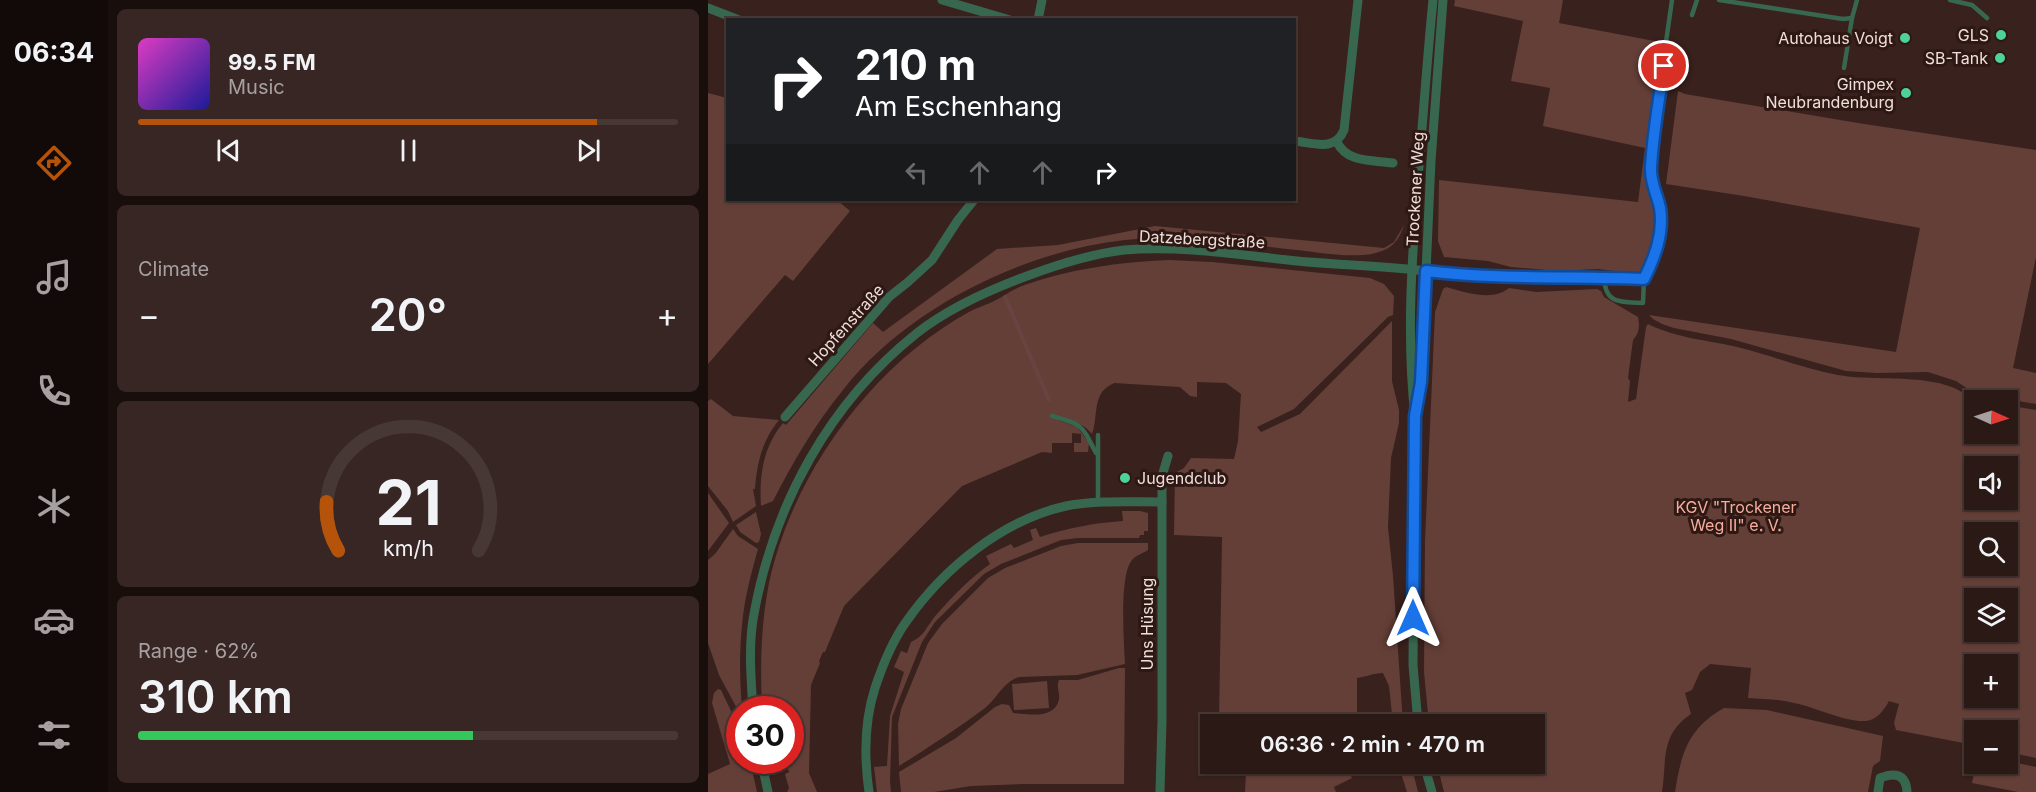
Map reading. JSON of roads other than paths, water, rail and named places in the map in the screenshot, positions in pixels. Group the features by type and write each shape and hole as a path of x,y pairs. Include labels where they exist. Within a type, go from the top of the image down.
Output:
{"street":[{"path":"942,0 1003,18"},
{"path":"1038,18 1042,0"},
{"path":"1296,141 1326,144 1337,142 1344,130 1358,0"},
{"name":"Trockener Weg","path":"1417,714 1413,666 1415,416 1411,381 1413,270 1433,0"},
{"name":"Trockener Weg","path":"1415,416 1421,382 1432,129 1443,0"},
{"path":"708,8 734,18"},
{"path":"1337,142 1349,156 1393,163"},
{"name":"Hopfenstraße","path":"785,417 889,297 932,260 973,201"},
{"name":"Datzebergstraße","path":"752,696 753,615 770,550 784,509 808,461 851,396 879,367 918,333 960,306 1006,284 1073,259 1125,250 1214,252 1426,271"},
{"name":"Uns Hüsung","path":"1160,792 1162,476 1168,456"},
{"path":"869,792 865,756 868,722 875,689 905,623 924,599 963,559 1002,530 1039,514 1065,507 1098,503 1162,502"},
{"path":"764,774 768,792"},
{"path":"1428,774 1432,792"},
{"path":"1878,792 1880,778 1890,774 1901,777 1906,784 1907,792"}],"lane":[{"path":"1604,277 1604,288 1609,296 1626,303 1643,303 1644,279 1656,255 1660,228 1660,207 1653,186 1651,168 1672,0"},
{"path":"1692,15 1697,0"},
{"path":"1719,0 1844,19 1852,18"},
{"path":"1844,68 1856,1 1848,0"},
{"path":"1950,0 1972,5 1987,18"},
{"path":"1972,5 1979,0"},
{"path":"1426,271 1546,279 1604,277 1644,279"},
{"path":"1052,416 1078,424 1086,433 1097,455"},
{"path":"1098,435 1098,503"}],"waterway":[{"path":"1005,297 1049,400"}],"place":[{"name":"GLS","path":"2001,35"},
{"name":"Autohaus Voigt","path":"1905,38"},
{"name":"SB-Tank","path":"2000,58"},
{"name":"Gimpex Neubrandenburg","path":"1906,93"},
{"name":"Jugendclub","path":"1125,478"}],"park label":[{"name":"KGV \"Trockener Weg II\" e. V.","path":"1736,516"}]}
